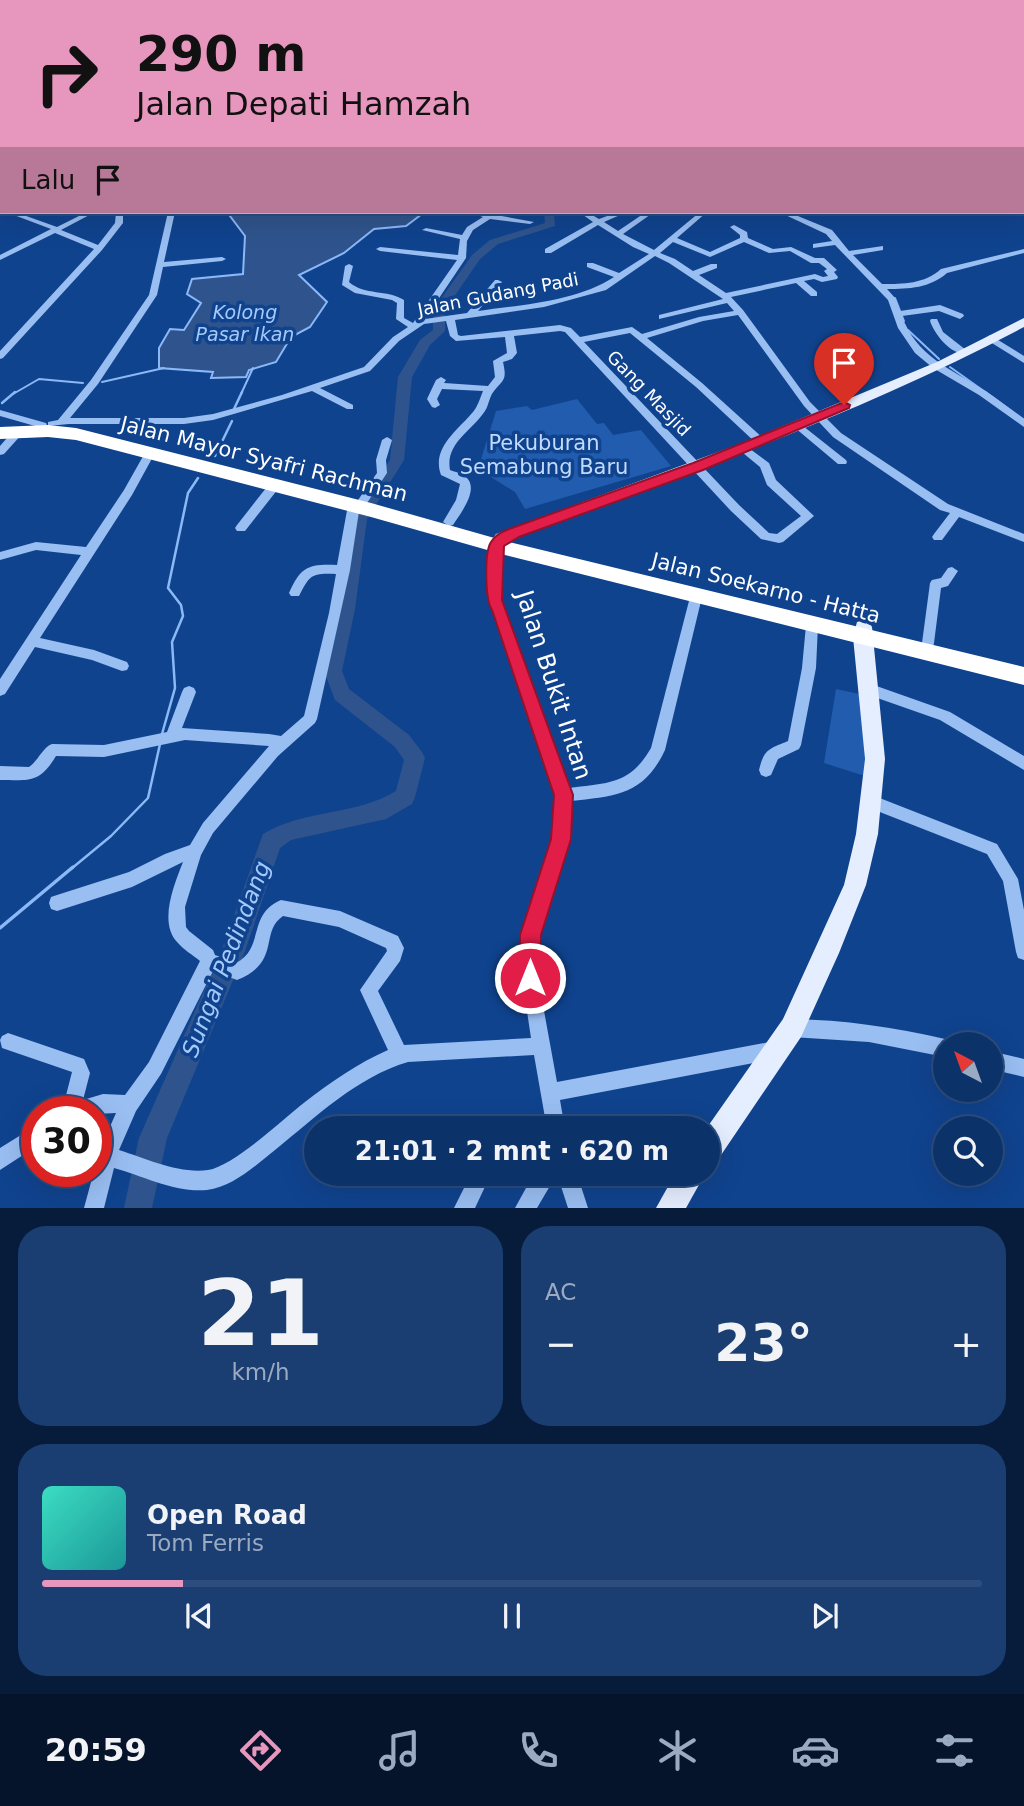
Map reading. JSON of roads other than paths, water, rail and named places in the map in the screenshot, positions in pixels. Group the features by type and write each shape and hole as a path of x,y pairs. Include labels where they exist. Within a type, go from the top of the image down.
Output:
{"highway":[{"name":"Jalan Mayor Syafri Rachman","path":"6,431 52,423 103,428 365,504 505,541"},
{"name":"Jalan Mayor Syafri Rachman","path":"6,431 71,432 274,486 449,522 505,541"},
{"name":"Jalan Soekarno - Hatta","path":"505,541 696,597 812,625 928,643 1024,666"},
{"name":"Jalan Soekarno - Hatta","path":"505,541 1024,676"}],"main road":[{"path":"505,541 760,441 936,366 1024,323"},
{"path":"720,1132 792,1028 831,945 855,885 872,802 875,759 863,632"},
{"path":"670,1208 684,1186"}],"street":[{"path":"15,214 99,248"},
{"path":"0,258 88,214"},
{"path":"0,356 99,248 118,223 119,214"},
{"path":"0,413 52,423 95,382 151,300 171,214"},
{"path":"480,214 530,222"},
{"path":"349,266 345,284 348,287 359,292 394,296 401,302 400,319 415,325 462,258 464,238 470,229 491,214"},
{"path":"585,214 694,274 727,298 818,416 859,452 956,513 1024,538"},
{"path":"548,251 598,222 619,214"},
{"path":"618,234 648,214"},
{"name":"Jalan Gudang Padi","path":"103,428 213,417 367,369 396,339 415,325 573,298 603,288 655,253 693,216 698,214"},
{"path":"787,214 825,230 885,287 901,314 912,342 936,366 982,394 1024,425"},
{"path":"513,230 519,219"},
{"path":"734,227 744,234 744,239"},
{"path":"426,230 464,238"},
{"path":"663,317 815,276 822,280 834,277 828,271 833,270 821,260 814,261 791,249 777,252 744,239 710,255 672,239"},
{"path":"816,246 838,242"},
{"path":"852,254 880,248"},
{"path":"380,249 462,258"},
{"path":"885,287 929,282 940,277 944,271 1024,251"},
{"path":"161,265 222,259"},
{"path":"590,265 622,277"},
{"path":"694,274 715,267"},
{"path":"798,280 814,294"},
{"path":"469,316 498,282"},
{"path":"901,314 940,308 960,316"},
{"path":"642,337 702,319 740,312"},
{"path":"449,318 455,338 565,328 578,340 632,330 760,441"},
{"path":"934,321 939,332 963,352"},
{"path":"449,522 465,494 466,484 463,479 445,472 443,467 450,442 480,410 490,389 498,383 501,375 498,361 509,358 512,353 509,334"},
{"path":"990,338 1024,360"},
{"name":"Gang Masjid","path":"578,340 735,508 765,536 779,539 808,516 771,481 765,466 743,448"},
{"path":"435,405 432,399 440,382 490,389"},
{"path":"313,387 350,407"},
{"path":"798,425 842,462"},
{"path":"0,453 6,431"},
{"path":"387,440 381,460 382,473 347,534 344,570 313,711 303,728 282,744 208,828 195,850 177,907 177,925 183,937 223,967 252,966 258,958 268,917 281,908 340,919 392,942 396,948 394,956 369,990 399,1054"},
{"path":"0,690 128,492 150,453"},
{"path":"241,528 274,486"},
{"path":"938,537 956,513"},
{"name":"Jalan Bukit Intan","path":"505,541 499,608 564,795 561,839 530,935 530,978 553,1116"},
{"path":"0,556 36,546 89,552"},
{"path":"295,593 302,575 308,571 344,570"},
{"path":"928,643 935,584 944,583 953,571"},
{"path":"564,795 627,786 638,780 650,767 658,750 696,597"},
{"path":"766,770 769,756 774,751 794,745 809,668 812,625"},
{"path":"31,641 94,655 122,666"},
{"path":"868,689 945,716 1024,764"},
{"path":"166,737 189,692"},
{"path":"0,773 32,774 43,765 52,750 104,751 166,737 269,740 282,744"},
{"path":"872,802 992,849 1010,879 1021,910 1024,952"},
{"path":"57,903 132,879 170,859 195,850"},
{"path":"112,1144 129,1104 223,967"},
{"path":"792,1028 825,1028 877,1034 933,1046"},
{"path":"8,1042 78,1065 81,1073 76,1096"},
{"path":"112,1157 191,1180 208,1180 236,1168 363,1072 390,1056 540,1046"},
{"path":"549,1093 778,1050"},
{"path":"1003,1063 1024,1068"},
{"path":"112,1103 129,1104"},
{"path":"0,1160 21,1145"},
{"path":"464,1208 475,1186"},
{"path":"525,1208 539,1186"},
{"path":"571,1186 579,1208"},
{"path":"94,1208 99,1187"}],"water":[{"name":"Kolong Pasar Ikan","path":"228,214 422,214 406,226 374,229 344,253 299,275 327,302 310,327 291,337 276,362 249,370 246,377 211,378 213,372 159,368 159,348 170,329 184,330 201,303 187,294 192,279 243,274 245,236"}],"waterway":[{"name":"Sungai Pedindang","path":"138,1208 153,1138 232,954 271,841 287,831 386,809 405,797 415,758 402,741 342,694 333,671 346,609 359,519 397,460 405,377 425,343 439,331 439,310 476,257 494,242 551,224 549,214"},
{"path":"895,298 904,321"},
{"path":"908,330 939,359"},
{"path":"950,367 988,394"},
{"path":"102,382 164,368"},
{"path":"241,394 253,368"},
{"path":"13,394 39,379 83,383"},
{"path":"2,403 15,392"},
{"path":"234,409 242,392"},
{"path":"985,392 1024,420"},
{"path":"215,456 232,421"},
{"path":"162,734 175,688 172,642 183,616 181,605 168,588 188,493 198,478"},
{"path":"71,869 111,836 148,798 160,744"},
{"path":"0,928 73,867"}],"park label":[{"name":"Pekuburan Semabung Baru","path":"544,455"}]}
